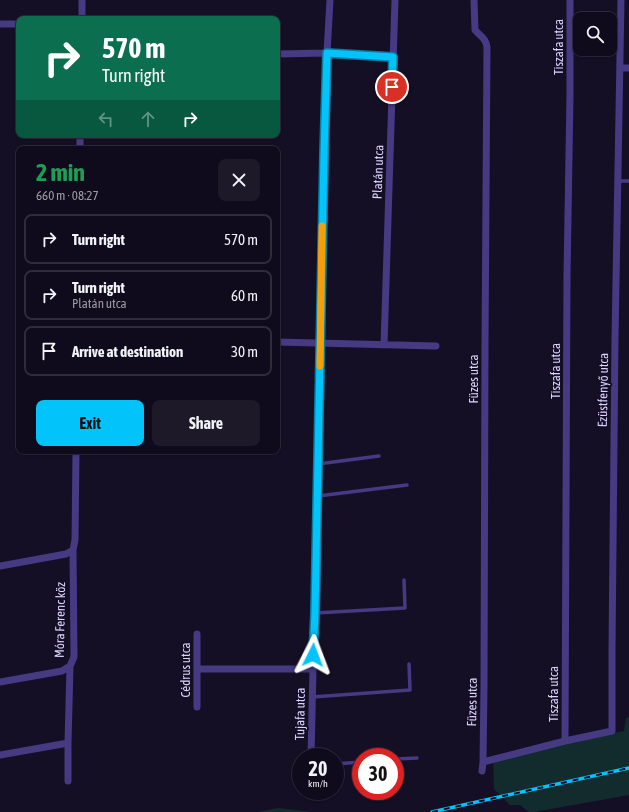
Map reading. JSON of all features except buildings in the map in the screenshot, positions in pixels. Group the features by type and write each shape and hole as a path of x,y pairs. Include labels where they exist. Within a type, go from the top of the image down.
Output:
{"street":[{"path":"82,0 82,16"},
{"name":"Tujafa utca","path":"311,748 318,496 324,154 330,0"},
{"name":"Platán utca","path":"384,345 395,0"},
{"name":"Füzes utca","path":"474,0 475,30 485,39 487,47 484,686 482,771"},
{"name":"Tiszafa utca","path":"565,741 570,0"},
{"name":"Ezüstfenyő utca","path":"565,741 612,731 612,618 621,0"},
{"path":"0,24 16,24"},
{"path":"280,54 327,53 393,57"},
{"path":"620,68 629,68"},
{"path":"280,342 436,346"},
{"name":"Móra Ferenc köz","path":"0,682 62,670 70,666 74,657 73,550 76,454"},
{"path":"0,566 66,554 73,550"},
{"name":"Cédrus utca","path":"197,634 197,707"},
{"path":"68,781 70,666"},
{"path":"197,669 313,669"},
{"path":"482,762 565,741"},
{"path":"0,755 68,743"}],"lane":[{"path":"618,181 629,181"},
{"path":"318,464 379,456"},
{"path":"318,496 407,485"},
{"path":"315,613 405,608 404,580"},
{"path":"312,697 410,690 409,664"},
{"path":"404,759 417,758"}],"green space":[{"path":"629,717 629,795 529,812 520,805 510,805 494,789 493,757 624,731 626,718"},
{"path":"278,808 312,812 258,812"}],"railway":[{"path":"432,812 629,768"}],"slow traffic":[{"path":"320,366 322,226"}],"route":[{"path":"313,655 327,53 393,57 392,87"}]}
